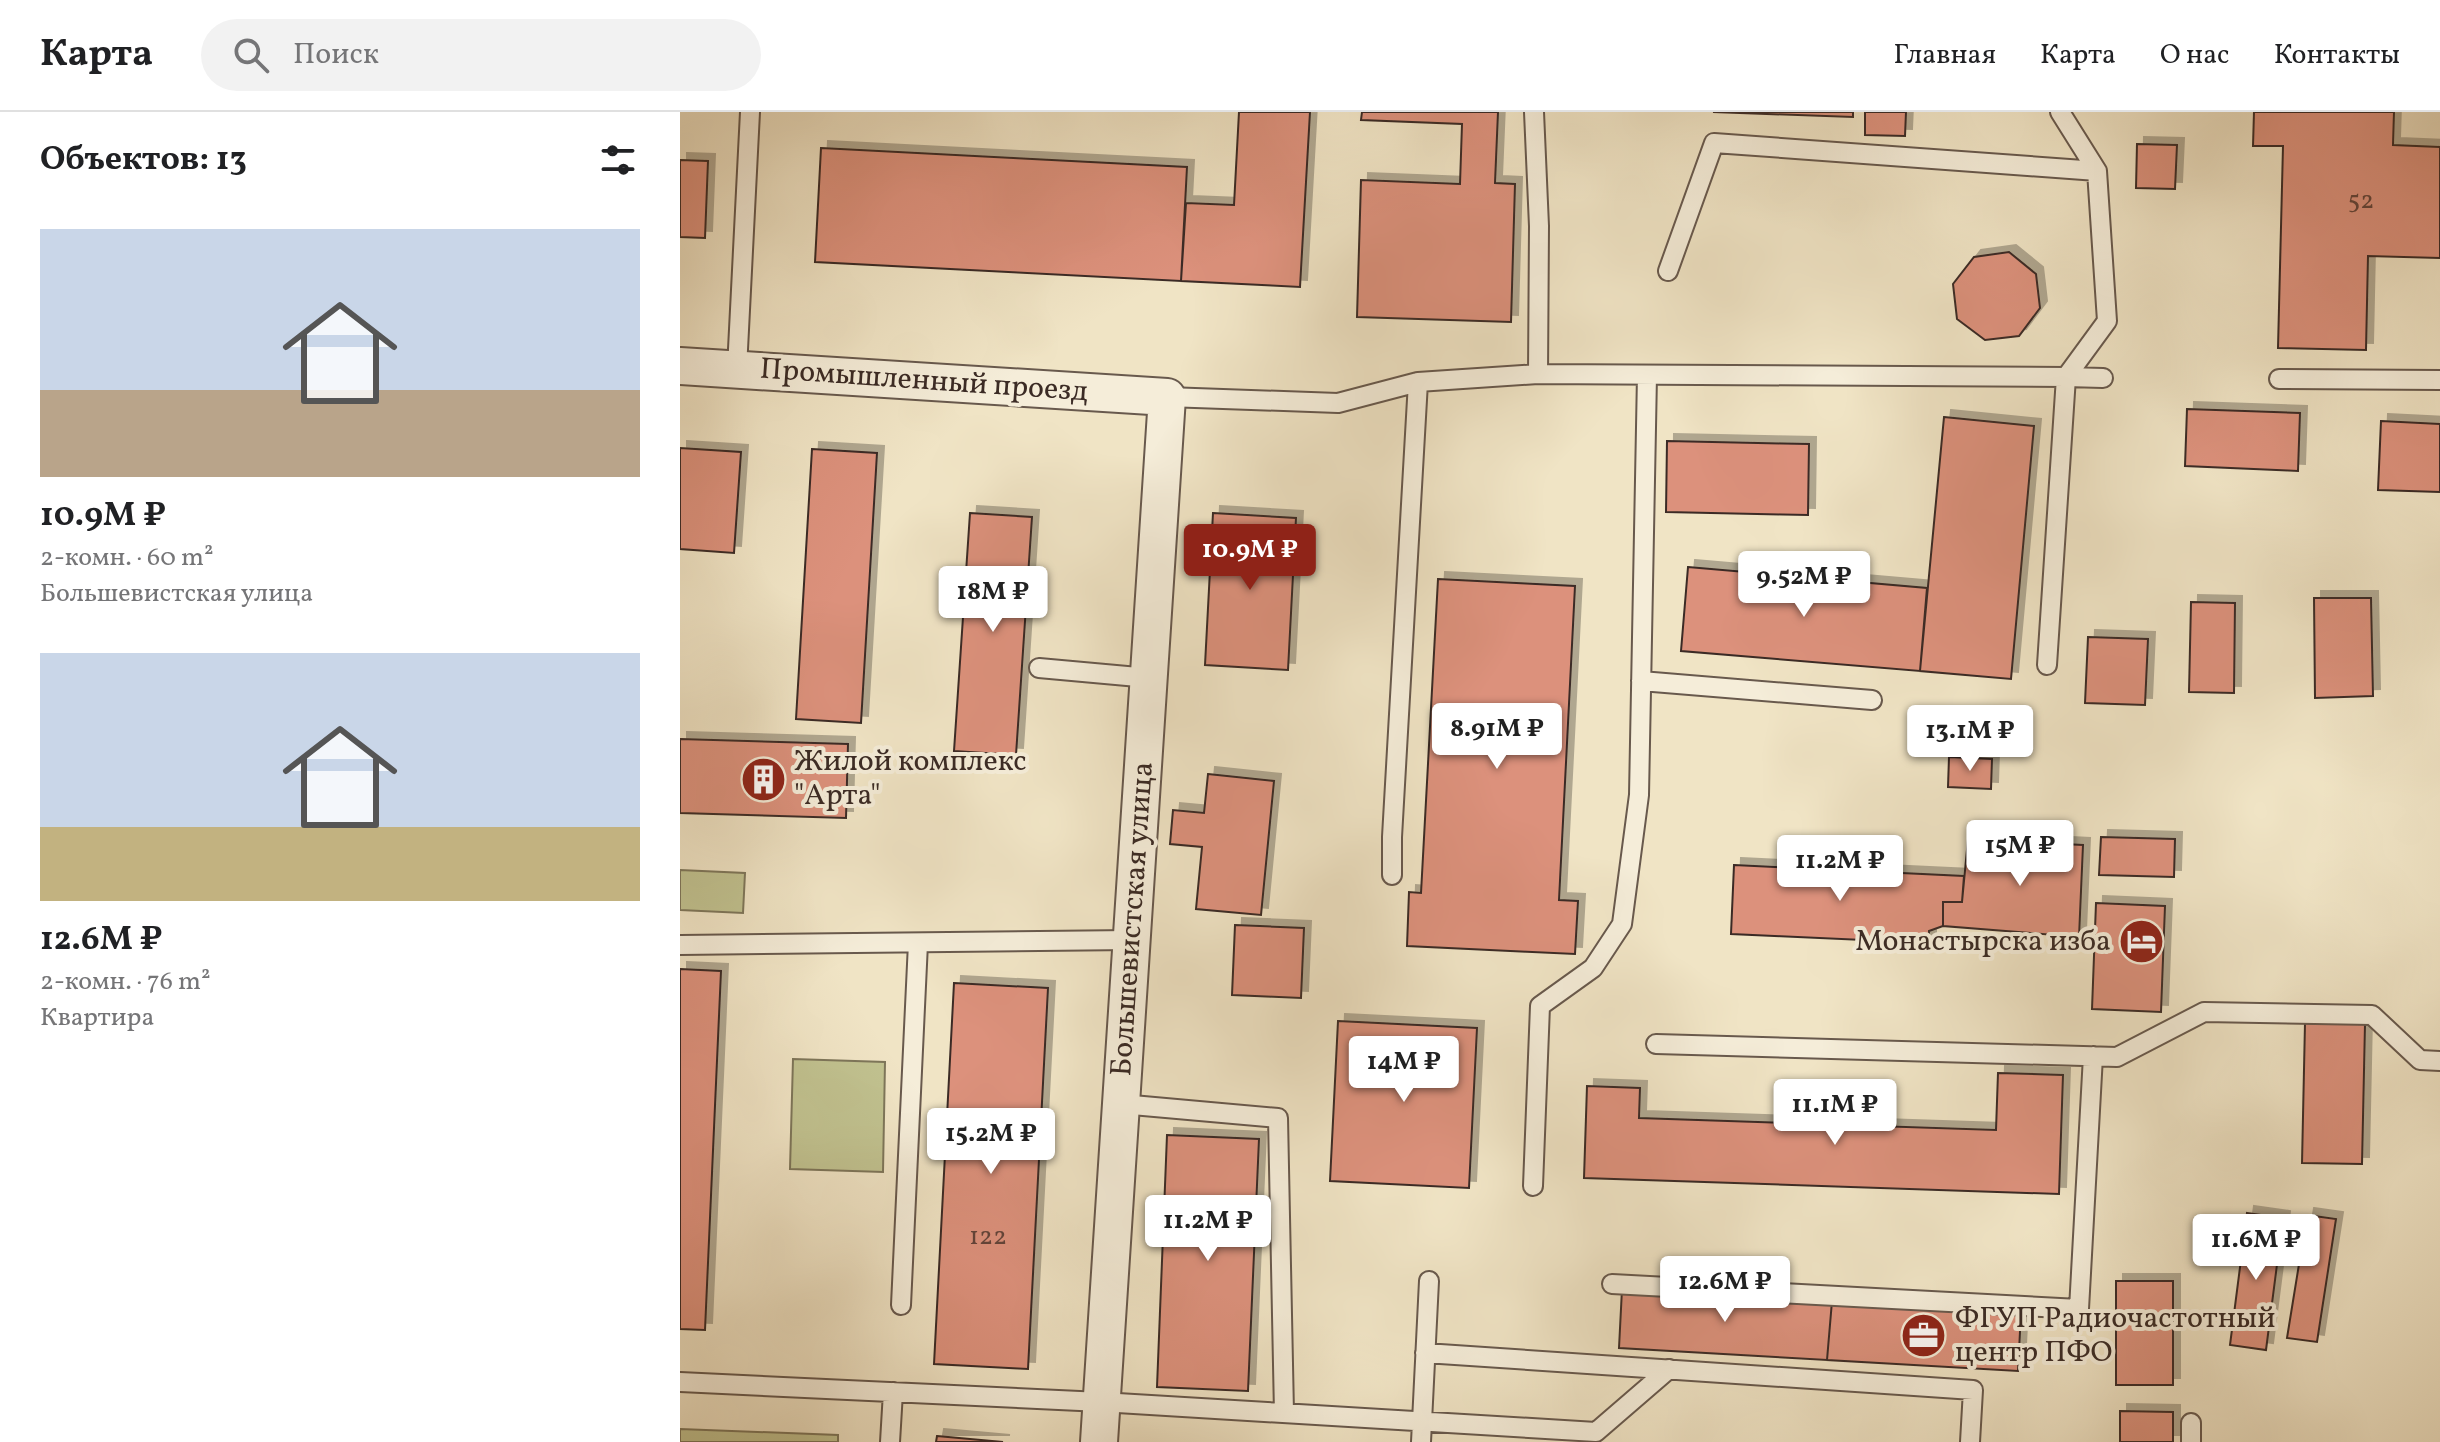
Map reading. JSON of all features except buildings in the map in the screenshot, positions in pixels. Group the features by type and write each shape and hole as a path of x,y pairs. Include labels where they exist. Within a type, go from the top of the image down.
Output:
{"street":[{"name":"Промышленный проезд","path":"680,366 1167,397"},
{"name":"Большевистская улица","path":"1099,1442 1167,397"}],"lane":[{"path":"737,369 750,112"},
{"path":"1534,112 1539,226 1538,374"},
{"path":"2047,665 2066,377 2107,321 2097,171 2060,112"},
{"path":"1668,271 1714,143 2097,171"},
{"path":"1167,397 1338,403 1418,382 1538,374 2103,378"},
{"path":"1533,1186 1540,1006 1593,968 1622,924 1639,795 1647,375"},
{"path":"2279,379 2440,380"},
{"path":"1392,875 1392,822 1418,382"},
{"path":"1039,668 1149,678"},
{"path":"1641,681 1872,700"},
{"path":"680,945 1131,940"},
{"path":"901,1305 918,943"},
{"path":"1656,1044 2117,1057 2204,1012 2372,1015 2420,1060 2440,1061"},
{"path":"1612,1284 2079,1309 2093,1056"},
{"path":"1121,1104 1278,1118 1284,1413"},
{"path":"1421,1442 1429,1281"},
{"path":"1425,1353 1973,1390 1970,1442"},
{"path":"680,1382 1101,1402 1596,1432 1669,1369"},
{"path":"890,1442 893,1392"}],"green space":[{"path":"680,870 745,873 743,913 680,910"},
{"path":"793,1059 885,1062 883,1172 790,1169"},
{"path":"680,1429 838,1435 838,1442 680,1442"}],"place":[{"name":"Жилой комплекс \"Арта\"","path":"763,779"},
{"name":"Монастырска изба","path":"2142,942"},
{"name":"ФГУП Радиочастотный центр ПФО","path":"1924,1336"}]}
